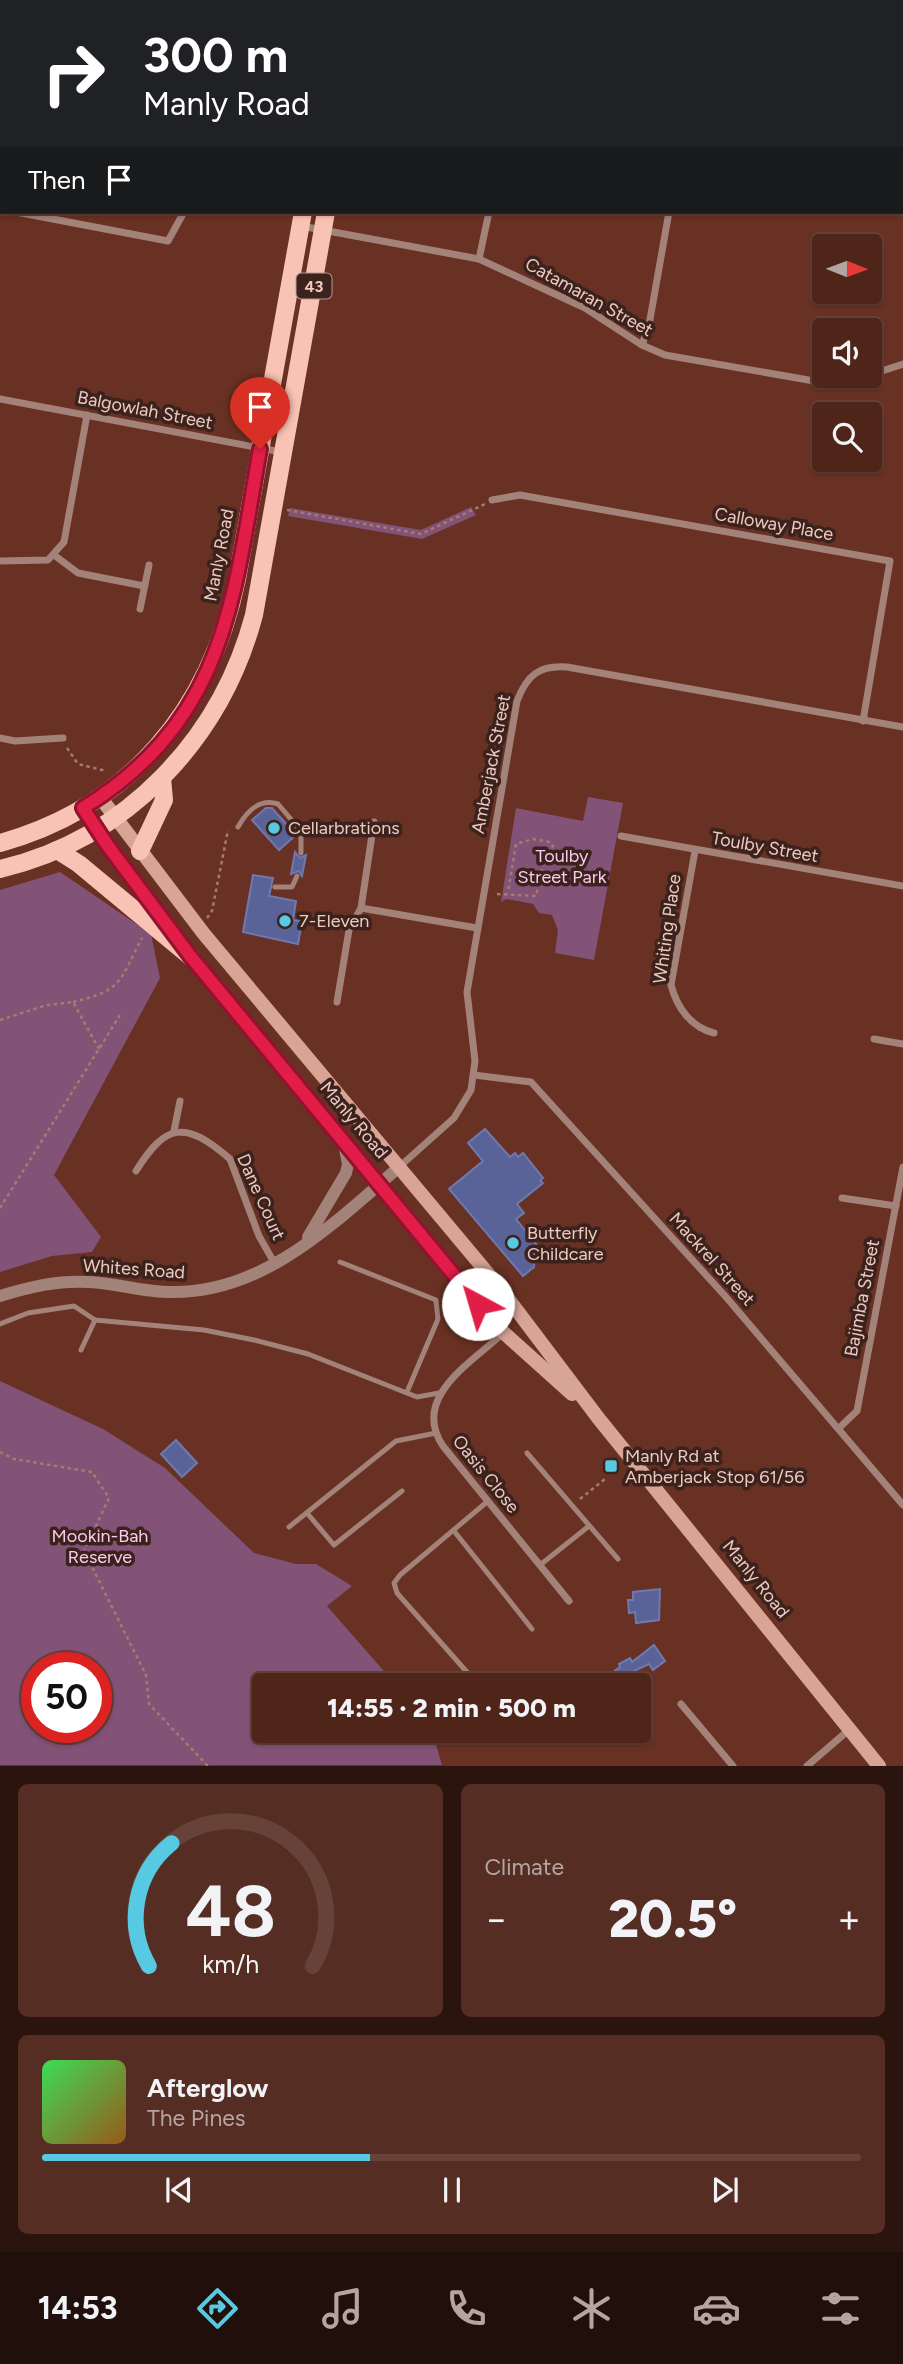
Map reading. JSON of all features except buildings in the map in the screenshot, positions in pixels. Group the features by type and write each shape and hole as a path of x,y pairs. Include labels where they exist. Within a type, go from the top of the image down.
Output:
{"main road":[{"name":"Manly Road","path":"301,219 237,579 221,639 210,667 183,715 140,765 100,797 204,934 500,1289 599,1419 879,1766"},
{"name":"43","path":"57,850 115,819 162,778 211,717 245,648 284,453 325,221"},
{"path":"140,851 164,800 162,778"},
{"path":"0,843 46,828 100,797"},
{"name":"Manly Road","path":"83,808 191,957 504,1333 599,1419"},
{"path":"0,869 57,850 79,864 191,957"}],"street":[{"path":"26,214 168,241 183,214"},
{"path":"479,259 489,214"},
{"path":"642,345 649,325 669,214"},
{"name":"Catamaran Street","path":"301,219 325,221 479,259 585,308 642,345 665,355 812,380"},
{"name":"Catamaran Street","path":"882,371 903,364"},
{"name":"Balgowlah Street","path":"0,398 284,453"},
{"path":"0,561 36,562 54,555 64,542 87,415"},
{"name":"Calloway Place","path":"492,500 520,495 890,561 863,721"},
{"path":"54,555 78,573 144,586"},
{"path":"140,609 149,565"},
{"name":"Amberjack Street","path":"398,1168 454,1118 471,1090 474,1075 467,992 517,701 524,681 538,670 551,666 568,667 903,727"},
{"path":"0,738 15,741 63,738"},
{"path":"337,1002 349,930 361,908 374,822"},
{"name":"Toulby Street","path":"621,836 903,886"},
{"name":"Whiting Place","path":"695,851 671,985 676,1003 684,1012 700,1029 714,1033"},
{"path":"361,908 477,928"},
{"path":"874,1039 903,1044"},
{"name":"Mackrel Street","path":"474,1075 531,1082 839,1428 903,1505"},
{"path":"136,1171 152,1145 162,1135 174,1131 180,1101"},
{"name":"Dane Court","path":"174,1131 211,1144 230,1159 259,1236 276,1265"},
{"path":"303,1246 346,1173 348,1153 342,1139"},
{"name":"Bajimba Street","path":"839,1428 858,1410 903,1167"},
{"name":"Whites Road","path":"0,1296 38,1284 89,1282 173,1293 216,1288 276,1265 398,1168"},
{"path":"842,1198 896,1206"},
{"path":"439,1394 504,1333"},
{"name":"Oasis Close","path":"439,1394 434,1416 436,1433 443,1446 569,1601"},
{"path":"681,1704 733,1766"},
{"path":"807,1766 850,1728"}],"lane":[{"path":"221,639 245,648"},
{"path":"238,827 254,807 266,802 278,804 301,831 301,853"},
{"path":"275,887 292,887 297,876"},
{"path":"340,1262 436,1300 438,1319 407,1392"},
{"path":"0,1324 28,1313 74,1306 94,1320 204,1330 254,1340 308,1354 407,1392 425,1397 439,1394"},
{"path":"80,1350 94,1320"},
{"path":"289,1527 396,1441 436,1433"},
{"path":"527,1453 618,1559"},
{"path":"307,1513 334,1545 402,1491"},
{"path":"468,1673 397,1593 394,1583 488,1501"},
{"path":"540,1565 589,1526"},
{"path":"454,1531 532,1629"}],"path":[{"path":"287,510 421,534 492,500"},
{"path":"63,738 78,764 112,773"},
{"path":"207,918 212,911 230,821"},
{"path":"497,894 508,892 536,896 545,856 553,846 551,842 518,841 513,853 508,892"},
{"path":"0,1020 47,1005 104,995 119,983 146,930"},
{"path":"73,1002 99,1049"},
{"path":"0,1208 120,1015"},
{"path":"0,1452 14,1459 92,1472 109,1498 85,1551 146,1675 149,1704 208,1766"},
{"path":"572,1506 605,1479"}],"green space":[{"path":"471,507 476,515 422,539 288,516 290,508 421,530"},
{"name":"Toulby Street Park","path":"588,797 623,803 594,960 555,953 558,930 552,915 539,913 533,904 506,899 501,902 516,808 583,821"},
{"path":"60,872 151,934 160,978 54,1175 101,1237 92,1252 52,1256 0,1272 0,890"},
{"name":"Mookin-Bah Reserve","path":"0,1381 103,1429 165,1468 254,1553 296,1564 316,1564 352,1586 327,1606 386,1673 252,1673 252,1743 436,1743 442,1765 0,1765"}],"place":[{"name":"Cellarbrations","path":"274,828"},
{"name":"7-Eleven","path":"285,921"},
{"name":"Butterfly Childcare","path":"513,1243"},
{"name":"Manly Rd at Amberjack Stop 61/56","path":"611,1466"}],"route":[{"path":"260,449 227,624 199,690 183,715 140,765 83,808 191,957 478,1304"}]}
